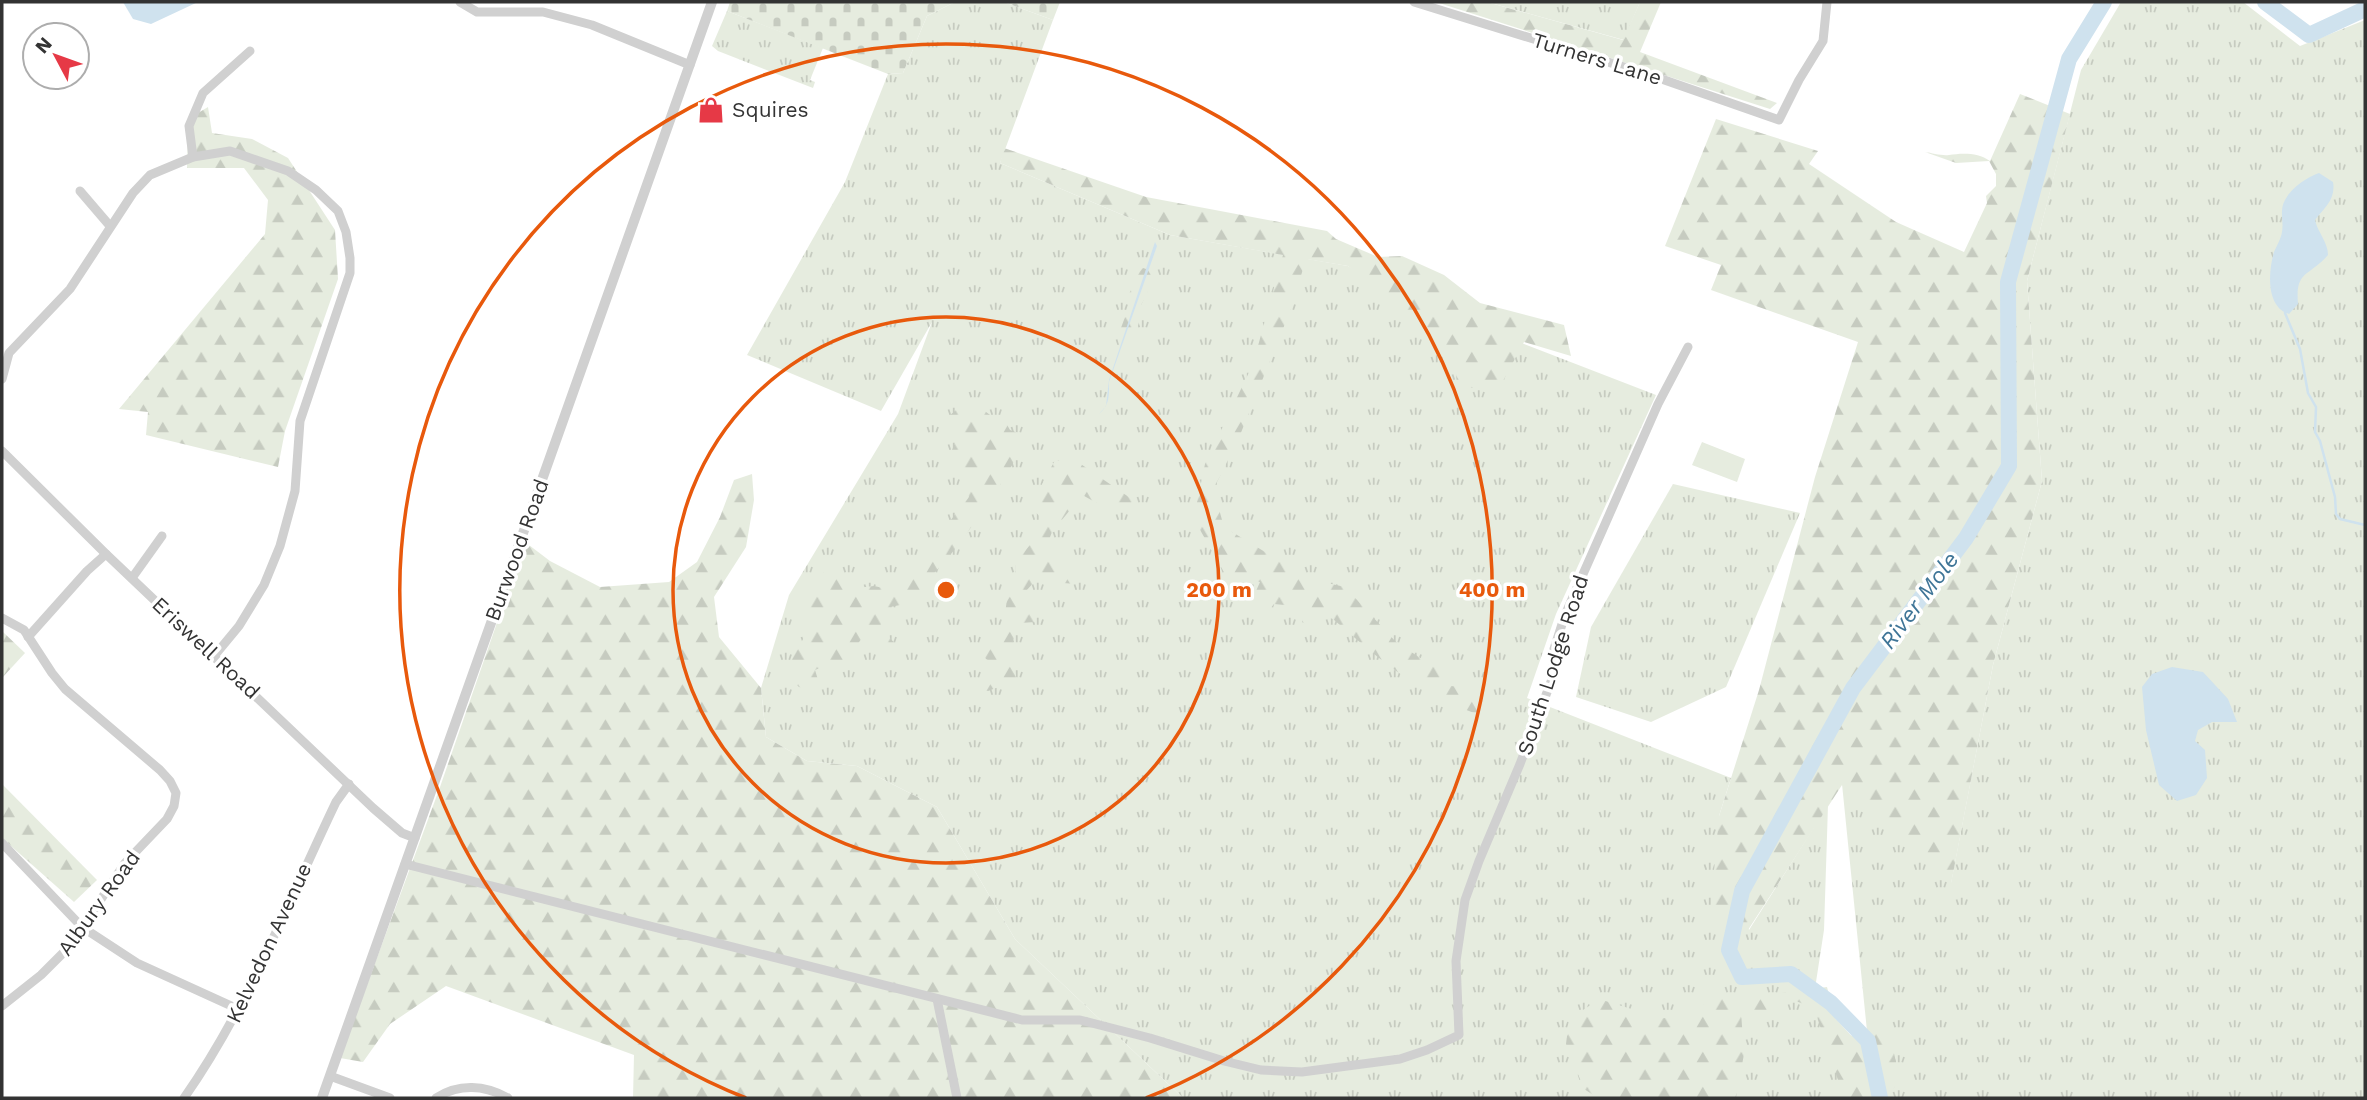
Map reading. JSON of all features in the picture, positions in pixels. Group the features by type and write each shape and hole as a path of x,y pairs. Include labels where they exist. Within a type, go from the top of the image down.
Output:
{"street":[{"path":"460,2 477,12 543,12 592,25 690,65"},
{"name":"Burwood Road","path":"322,1098 712,2"},
{"name":"Turners Lane","path":"1413,2 1653,76 1779,120 1823,41 1827,2"},
{"path":"193,157 189,126 203,93 250,51"},
{"path":"2,379 9,353 70,289 133,193 150,175 193,157 230,151 288,171 316,190 338,211 346,232 350,273 300,421 295,491 280,546 264,585 239,626 215,656"},
{"path":"80,191 110,226"},
{"name":"South Lodge Road","path":"937,999 1021,1020 1080,1020 1261,1070 1302,1072 1400,1059 1427,1051 1459,1035 1456,961 1465,901 1552,680 1554,649 1564,615 1658,404 1688,347"},
{"name":"Eriswell Road","path":"2,451 106,554 398,831 415,838"},
{"path":"132,578 162,536"},
{"path":"2,618 24,630 28,637 87,571 106,554"},
{"name":"Albury Road","path":"2,1006 70,946 125,863 167,819 176,793 160,769 65,689 28,637"},
{"name":"Kelvedon Avenue","path":"184,1098 220,1044 239,1009 336,802 349,783"},
{"path":"2,843 82,927 138,963 239,1009"},
{"path":"405,864 937,999 957,1098"},
{"path":"330,1076 390,1098"},
{"path":"436,1098 452,1090 471,1087 492,1091 508,1098"}],"green space":[{"path":"730,2 955,2 927,16 903,73 888,74 727,11"},
{"path":"955,2 1004,2 1053,20 1000,163 1170,235 1348,266 1395,294 1656,395 1556,614 1527,698 1731,778 1719,816 1749,930 1828,805 1824,930 1814,995 1857,1042 1864,1098 1183,1098 1015,939 937,807 857,766 807,761 766,737 761,688 789,595 898,414 932,322 881,411 747,355 845,182 888,74 903,73 927,16"},
{"path":"1004,2 1060,2 1053,20"},
{"path":"1436,2 1487,2 1623,40 1640,2 1661,2 1640,52 1777,103 1770,109"},
{"path":"1487,2 1640,2 1624,40"},
{"path":"2121,2 2243,2 2300,46 2365,20 2365,1098 1880,1098 1868,1041 1842,784 1951,883 1993,665 2042,481 2027,281 2081,70"},
{"path":"727,11 823,48 810,80 815,82 813,88 718,51 712,46"},
{"path":"2020,94 2070,114 2027,281 2042,481 1993,665 1951,884 1842,785 1748,930 1709,927 1719,816 1759,690 1815,477 1858,342 1711,290 1721,265 1665,246 1716,119 1818,151 1809,164 1896,222 1964,252 1987,203 1986,196 1996,186 1996,174 1989,161 1956,163 1925,152 1975,155 1990,161"},
{"path":"208,107 212,133 252,139 288,158 335,230 338,279 285,431 278,467 146,435 148,412 119,409 265,234 268,200 244,168 187,168 188,119"},
{"path":"1004,148 1146,197 1327,231 1336,239 1378,257 1402,256 1444,275 1480,303 1564,325 1571,356 1524,342 1496,394 1457,384 1454,353 1348,266 1306,259 1291,309 1238,440 1217,482 1217,502 1224,527 1265,552 1294,565 1301,577 1345,587 1396,642 1425,661 1445,670 1449,686 1471,687 1489,707 1487,717 1444,700 1405,677 1333,619 1324,616 1317,630 1302,622 1305,610 1274,604 1263,617 1253,598 1260,582 1235,579 1225,574 1199,528 1196,507 1205,464 1253,364 1283,255 1170,235 1000,163"},
{"path":"1143,268 1155,272 1155,278 1141,305 1133,302 1129,294"},
{"path":"1129,315 1139,322 1131,347 1119,345 1118,336 1125,317"},
{"path":"973,404 1006,423 1010,430 1024,438 1003,481 915,602 890,607 880,627 898,647 887,648 862,638 854,649 851,669 836,661 815,670 822,693 799,687 784,673 811,625 796,598 827,569 847,589 874,586 888,589 912,569 969,497 952,450 957,438 951,430 949,416 962,405"},
{"path":"1702,442 1745,459 1737,482 1692,465"},
{"path":"1072,458 1136,502 1136,510 1111,510 1073,490 1070,510 1052,532 1043,555 1079,567 1077,584 1035,581 1026,591 1035,622 1020,623 1009,650 1017,680 988,691 984,690 997,665 986,659 976,643 1001,644 1007,599 1015,584 1016,562 1034,540 1040,517 1034,510 1039,490 1054,462"},
{"path":"752,474 754,500 746,547 714,597 719,637 761,688 766,737 807,761 857,766 937,807 1015,939 1183,1098 633,1098 634,1055 446,986 390,1024 363,1062 340,1058 440,787 525,542 550,561 600,587 669,582 697,562 720,517 734,480"},
{"path":"1673,484 1800,513 1726,687 1651,722 1576,697 1591,627"},
{"path":"2,631 25,653 2,678"},
{"path":"2,784 97,880 74,902 2,838"},
{"path":"1827,987 1840,1037 1889,1031 1900,1080 1886,1098 1844,1098 1814,1008 1788,998 1763,1012 1741,1012 1744,1054 1736,1098 1598,1098 1584,1089 1566,1044 1569,1020 1599,999 1661,1018 1690,1019 1714,993 1736,999"}],"water":[{"path":"123,2 198,2 151,24 133,19"},
{"path":"2319,173 2333,182 2331,198 2315,220 2328,255 2301,279 2298,304 2289,314 2276,304 2270,279 2274,252 2282,232 2282,208 2295,187"},
{"path":"1155,242 1157,246 1109,382 1106,405 1109,380"},
{"path":"2172,667 2203,672 2228,699 2237,722 2212,722 2198,730 2195,741 2205,750 2207,778 2196,795 2177,801 2159,785 2146,730 2142,687 2152,674"}],"waterway":[{"name":"River Mole","path":"1880,1098 1868,1041 1831,1003 1791,974 1742,977 1729,950 1742,891 1853,688 1966,538 2009,466 2008,282 2069,59 2104,2"},
{"name":"River Mole","path":"2265,2 2309,35 2365,9"},
{"path":"2285,313 2300,349 2308,393 2316,407 2315,432 2320,441 2335,497 2336,514 2340,519 2365,525"}],"place":[{"name":"Squires","path":"711,110"}]}
